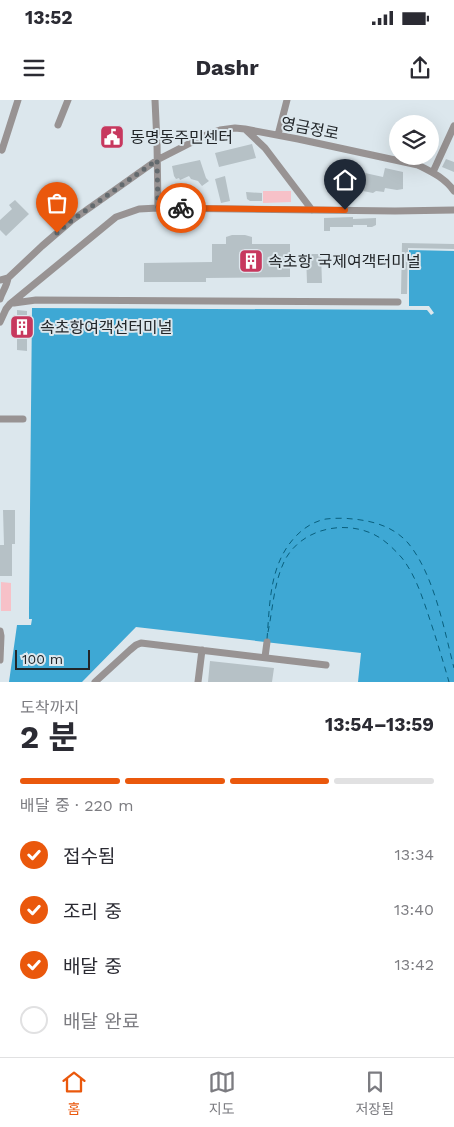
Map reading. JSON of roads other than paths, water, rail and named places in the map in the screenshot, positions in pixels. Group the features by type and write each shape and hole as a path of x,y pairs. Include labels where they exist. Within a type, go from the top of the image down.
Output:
{"street":[{"path":"0,149 2,150 18,100"},
{"path":"58,125 68,100"},
{"path":"154,100 158,208"},
{"path":"278,135 287,100"},
{"path":"433,172 454,126"},
{"name":"영금정로","path":"8,278 71,221 157,160 208,134 235,128 278,135 418,165 433,172 454,191"},
{"path":"245,129 265,148 312,210"},
{"path":"0,322 10,304 116,217 139,209 454,210"},
{"path":"0,280 8,278 7,285 2,291 0,299"},
{"path":"10,304 36,300 398,302"},
{"path":"0,419 23,419"},
{"path":"0,631 0,660"},
{"path":"265,657 267,642"},
{"path":"97,681 130,650 142,643 326,665"},
{"path":"198,682 202,650"}],"water":[{"path":"409,250 454,251 454,682 358,682 361,653 136,627 82,682 9,682 17,625 31,625 32,619 29,619 32,308 427,310 431,315 434,313 429,306 409,306"}],"place":[{"name":"동명동주민센터","path":"112,137"},
{"name":"속초항 국제여객터미널","path":"251,261"},
{"name":"속초항여객선터미널","path":"22,327"}]}
